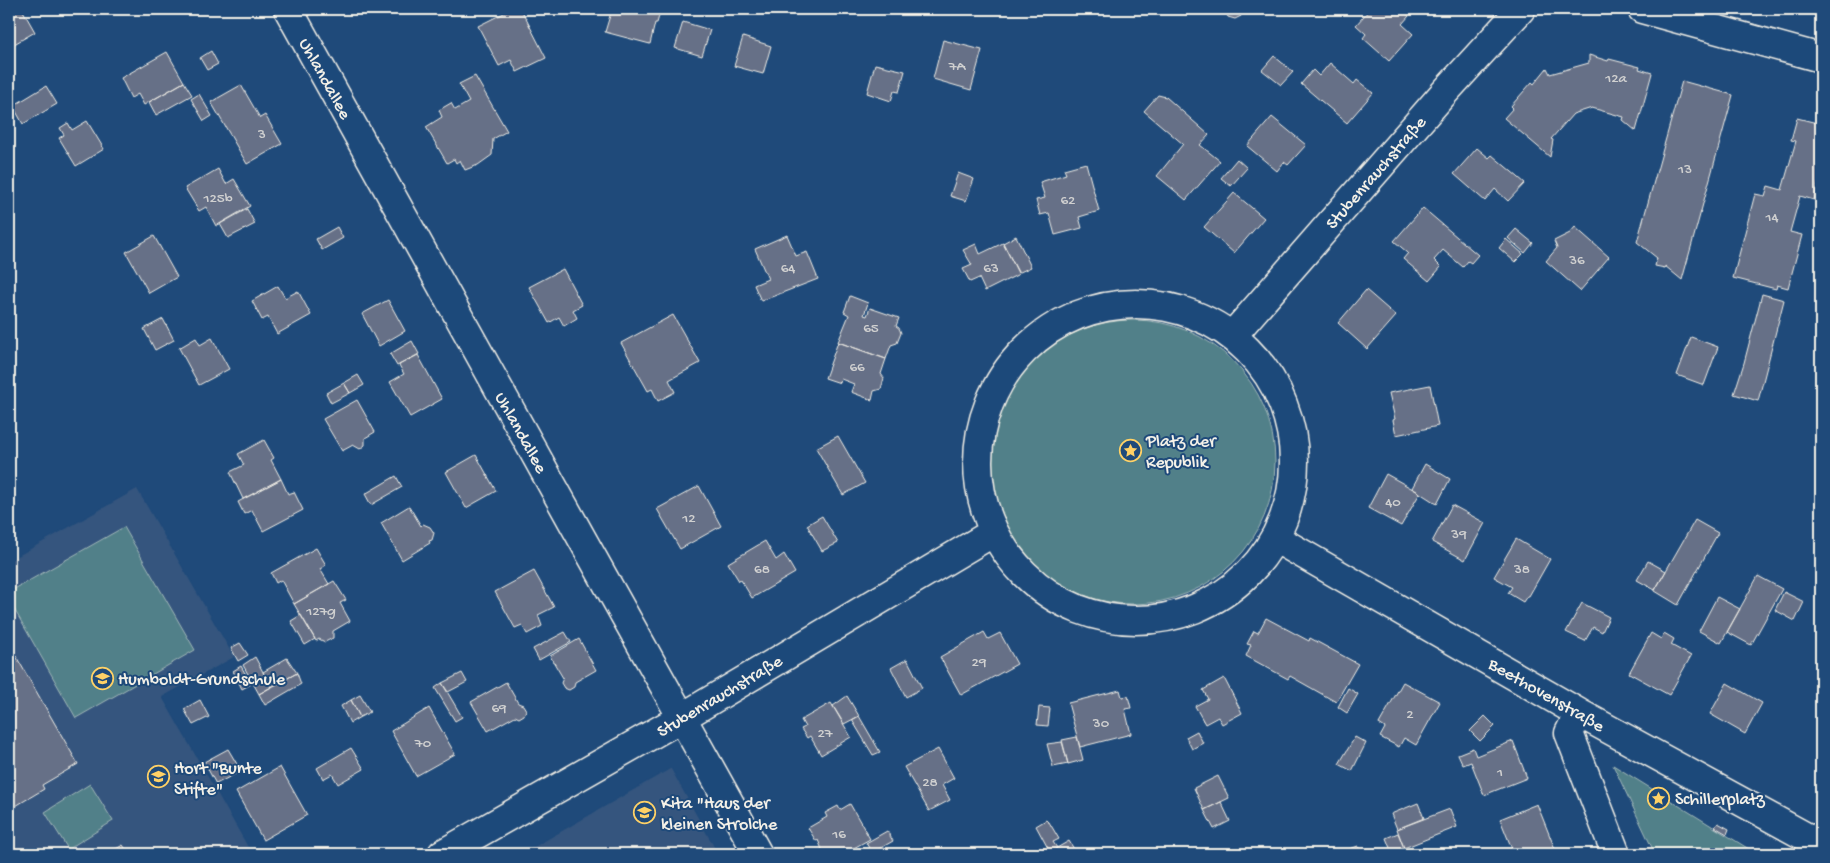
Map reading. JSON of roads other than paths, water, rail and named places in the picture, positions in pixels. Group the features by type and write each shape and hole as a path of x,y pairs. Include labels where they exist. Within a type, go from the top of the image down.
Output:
{"street":[{"name":"Uhlandallee","path":"288,9 758,854"},
{"name":"Stubenrauchstraße","path":"1232,336 1433,106 1521,9"},
{"path":"1642,9 1821,58"},
{"path":"1124,305 1150,305 1193,315 1232,336 1254,356 1276,388 1287,413 1293,439 1294,473 1288,507 1275,538 1252,570 1223,595 1188,612 1150,620 1104,617 1081,610 1042,590 1011,559 994,532 982,500 978,466 981,432 991,400 1008,370 1026,349 1048,331 1072,318 1098,309 1124,305"},
{"name":"Stubenrauchstraße","path":"442,854 681,718 994,532"},
{"name":"Beethovenstraße","path":"1275,538 1580,713 1821,845"},
{"path":"1580,713 1569,733 1616,854"}],"place":[{"name":"Platz der Republik","path":"1130,450"},
{"name":"Humboldt-Grundschule","path":"102,678"},
{"name":"Hort \"Bunte Stifte\"","path":"158,777"},
{"name":"Schillerplatz","path":"1659,798"},
{"name":"Kita \"Haus der kleinen Strolche","path":"645,812"}]}
